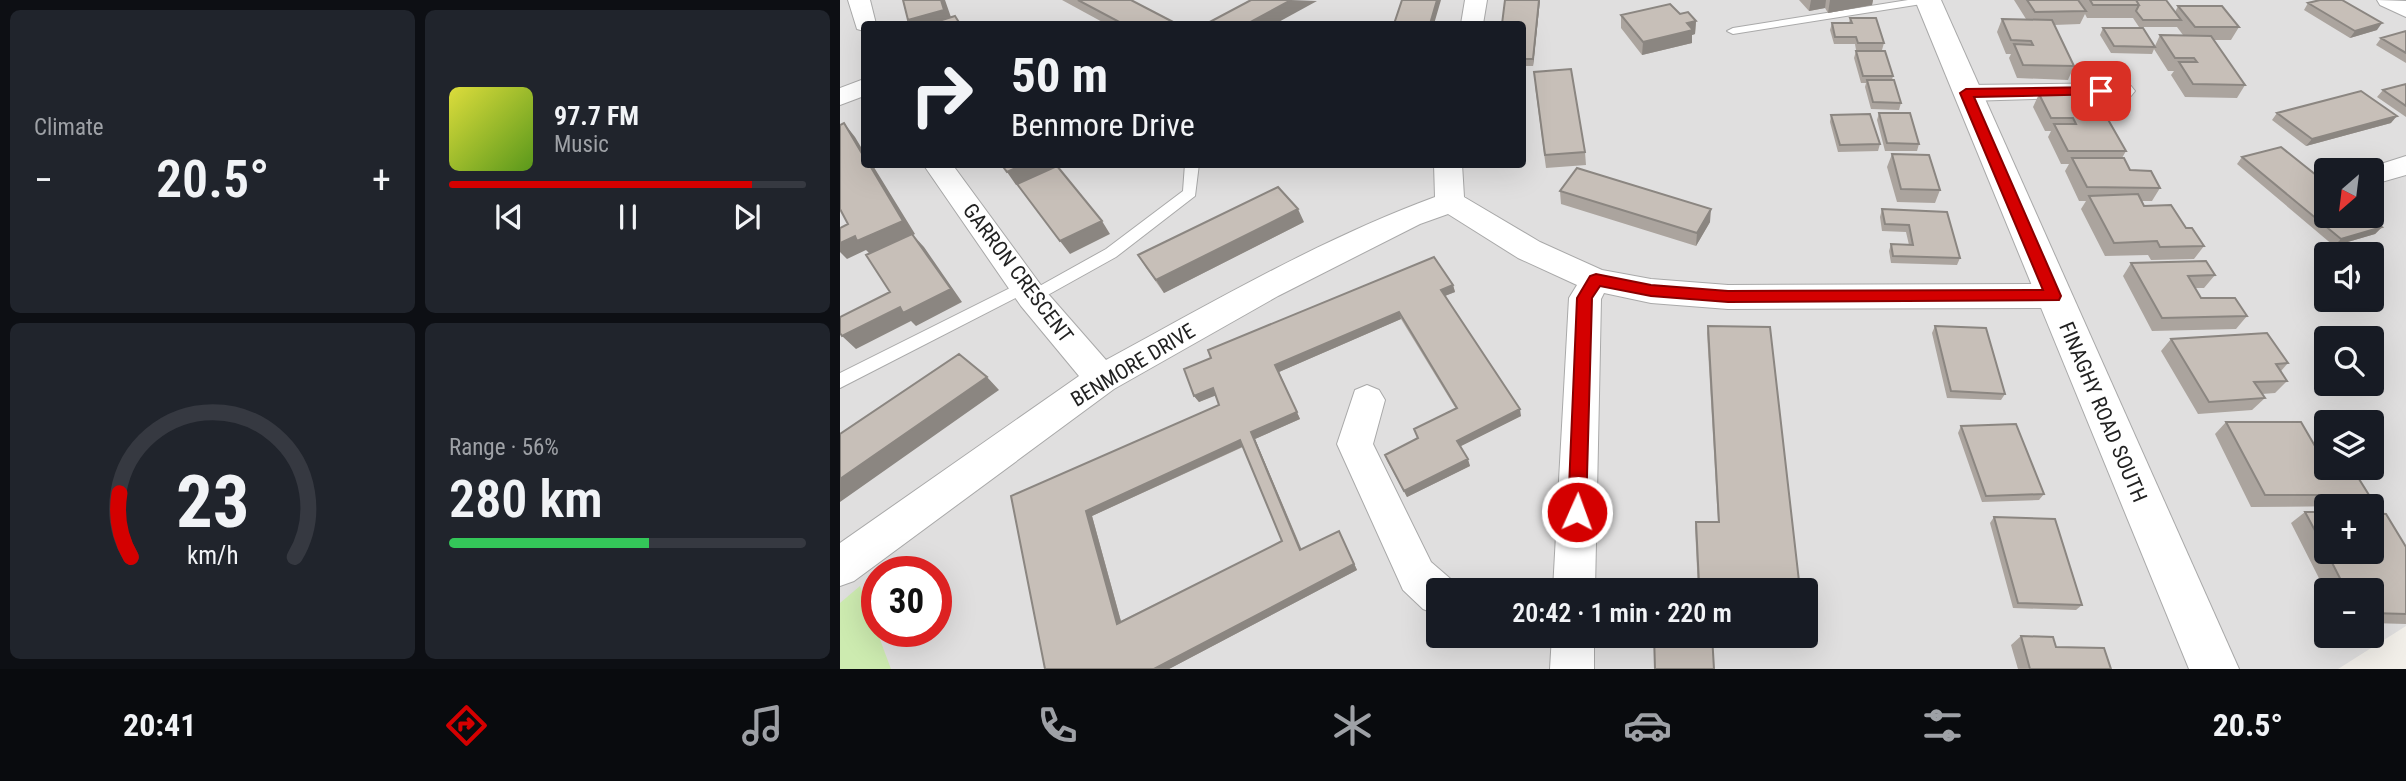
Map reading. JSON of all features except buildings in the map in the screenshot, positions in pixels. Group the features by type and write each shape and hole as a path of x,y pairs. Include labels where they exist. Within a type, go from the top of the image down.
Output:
{"street":[{"path":"859,0 864,21"},
{"path":"1472,21 1476,0"},
{"name":"FINAGHY ROAD SOUTH","path":"1928,0 2214,669"},
{"path":"2388,0 2406,10"},
{"path":"840,97 861,88"},
{"path":"1966,93 2122,91"},
{"path":"2384,172 2406,165"},
{"name":"GARRON CRESCENT","path":"940,168 1028,292 1102,379"},
{"path":"1448,168 1450,202 1529,250 1596,280 1651,291 1728,297 2053,296"},
{"name":"BENMORE DRIVE","path":"840,567 1102,379 1267,288 1410,217 1450,202"},
{"path":"1574,578 1585,298 1596,280"},
{"path":"1367,400 1355,444 1417,576 1426,584"},
{"path":"1572,669 1573,648"}],"lane":[{"path":"1733,31 1928,0"},
{"path":"840,381 1111,253 1191,193 1192,168"}],"shaded area":[{"path":"840,0 2406,0 2406,626 2384,640 2384,578 2314,578 2314,648 2371,648 2338,669 840,669"}],"green space":[{"path":"860,586 861,647 883,647 891,669 840,669 840,603"}],"route":[{"path":"1577,512 1585,298 1596,280 1651,291 1728,297 2053,296 1966,93 2101,91"}]}
